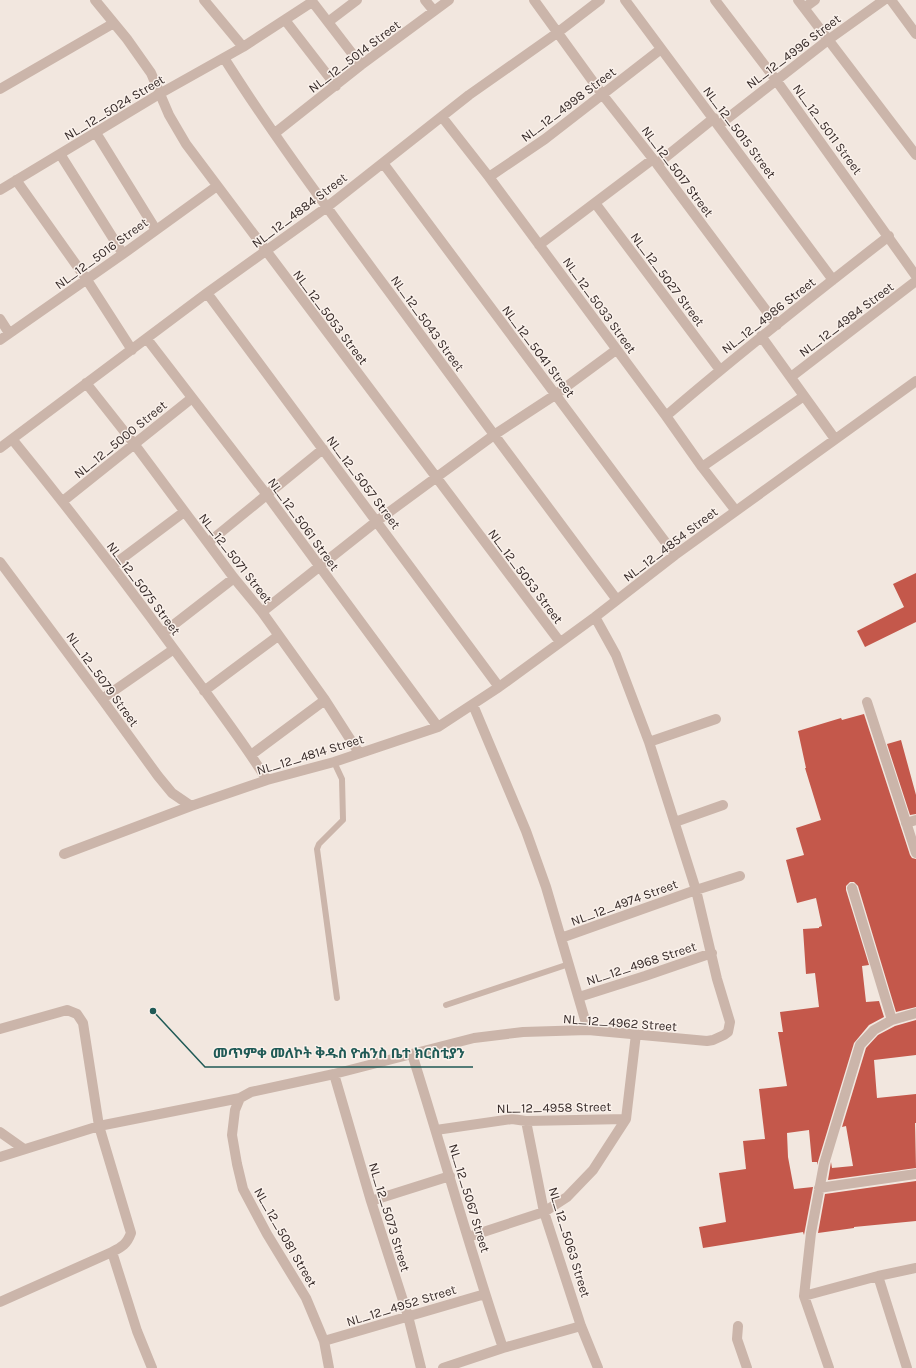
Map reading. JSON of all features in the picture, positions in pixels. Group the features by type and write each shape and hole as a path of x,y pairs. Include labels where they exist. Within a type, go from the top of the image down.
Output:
{"street":[{"name":"NL_12_5053 Street","path":"95,0 151,73 169,115 186,144 560,642"},
{"path":"204,0 243,47"},
{"path":"328,22 357,0"},
{"path":"425,0 434,11"},
{"name":"NL_12_5014 Street","path":"274,133 361,65 449,0"},
{"name":"NL_12_5017 Street","path":"534,0 602,94 777,325"},
{"name":"NL_12_4884 Street","path":"0,448 207,293 326,207 469,95 557,33 600,0"},
{"name":"NL_12_5015 Street","path":"625,0 833,280"},
{"name":"NL_12_5011 Street","path":"715,0 776,80 889,236 916,276"},
{"path":"815,0 801,4 916,155"},
{"name":"NL_12_4996 Street","path":"540,245 655,162 776,80 884,0"},
{"path":"891,0 916,34"},
{"path":"311,1 361,65"},
{"name":"NL_12_5024 Street","path":"0,190 96,132 243,47 311,1"},
{"path":"285,20 336,86"},
{"path":"0,89 114,23"},
{"name":"NL_12_4998 Street","path":"489,177 545,139 661,49"},
{"name":"NL_12_5043 Street","path":"224,58 247,94 326,207 617,600"},
{"name":"NL_12_5033 Street","path":"442,116 540,245 702,467 736,511"},
{"path":"96,132 156,230"},
{"path":"60,154 123,254"},
{"name":"NL_12_5041 Street","path":"383,162 675,555"},
{"path":"16,180 87,280 132,350"},
{"name":"NL_12_5016 Street","path":"0,340 87,280 217,186"},
{"name":"NL_12_5027 Street","path":"595,204 720,370"},
{"name":"NL_12_4986 Street","path":"666,416 761,336 889,236"},
{"name":"NL_12_4984 Street","path":"791,377 916,281"},
{"name":"NL_12_5057 Street","path":"207,293 499,687"},
{"path":"0,319 10,333"},
{"path":"761,336 835,439"},
{"name":"NL_12_5061 Street","path":"147,339 267,495 438,727"},
{"path":"262,612 320,568 377,521 494,435 555,395 616,350"},
{"name":"NL_12_4854 Street","path":"438,727 499,687 595,617 675,555 916,381"},
{"name":"NL_12_5071 Street","path":"86,383 135,445 234,578 262,612 325,700 359,753"},
{"path":"702,467 804,396"},
{"name":"NL_12_5000 Street","path":"63,501 192,398"},
{"name":"NL_12_5075 Street","path":"12,439 63,501 163,633 251,755 267,780"},
{"path":"208,542 323,449"},
{"path":"112,566 184,512"},
{"name":"NL_12_5079 Street","path":"0,562 158,776 172,793 191,806"},
{"path":"163,633 234,578"},
{"path":"595,617 616,655 649,742 696,890 712,953"},
{"path":"204,691 278,636"},
{"path":"102,699 174,649"},
{"path":"251,755 325,700"},
{"path":"867,702 911,822 916,853"},
{"path":"473,704 526,831 546,887 588,1030"},
{"path":"649,742 716,719"},
{"name":"NL_12_4814 Street","path":"64,854 191,806 267,780 334,762 438,727"},
{"path":"674,822 723,805"},
{"name":"NL_12_4974 Street","path":"561,938 740,876"},
{"path":"852,888 892,1020"},
{"name":"NL_12_4968 Street","path":"579,997 712,953"},
{"name":"NL_12_4962 Street","path":"0,1157 99,1126 240,1098 251,1092 334,1074 474,1038 524,1032 588,1030 707,1041 719,1038 728,1032 730,1022 717,979 712,953"},
{"path":"0,1029 67,1010 77,1014 83,1023 99,1126 130,1234 128,1241 124,1246 0,1302"},
{"path":"829,1368 804,1296 811,1233 824,1164 860,1045 874,1030 892,1020 916,1013"},
{"path":"468,1237 544,1212 567,1196 593,1170 626,1119 636,1034"},
{"name":"NL_12_5067 Street","path":"412,1054 450,1176 484,1294 503,1348"},
{"name":"NL_12_5073 Street","path":"334,1074 370,1201 408,1316 422,1368"},
{"name":"NL_12_5081 Street","path":"240,1098 235,1110 232,1135 243,1189 267,1234 306,1298 324,1341 328,1368"},
{"name":"NL_12_4958 Street","path":"436,1130 512,1119 526,1121 626,1119"},
{"name":"NL_12_5063 Street","path":"526,1121 544,1212 581,1326 598,1368"},
{"path":"0,1132 24,1149"},
{"path":"819,1188 916,1174"},
{"path":"370,1201 450,1176"},
{"path":"112,1252 152,1368"},
{"path":"804,1296 878,1276 916,1268"},
{"path":"878,1276 907,1368"},
{"name":"NL_12_4952 Street","path":"324,1341 484,1294"},
{"path":"443,1368 503,1348 581,1326"},
{"path":"738,1326 737,1339 747,1368"}],"lane":[{"path":"334,762 342,779 343,820 319,844 317,849 337,998"},
{"path":"446,1005 569,964"}],"building":[{"path":"916,573 916,622 865,647 857,631 904,607 893,584"},
{"path":"864,714 910,855 912,858 916,859 916,1007 896,1012 858,886 854,882 850,882 846,886 846,890 869,965 862,966 866,1002 879,1001 884,1017 869,1025 854,1043 817,1165 817,1162 812,1162 809,1130 787,1133 788,1157 794,1189 813,1187 804,1235 803,1232 703,1248 699,1227 726,1222 719,1173 746,1169 743,1141 765,1139 759,1089 787,1086 778,1032 783,1032 780,1012 819,1007 815,973 806,974 803,929 819,928 822,926 816,898 797,903 786,860 804,855 796,828 821,820 805,768 798,731 841,718 842,720"},
{"path":"901,740 916,795 916,814 910,815 887,744"},
{"path":"916,1020 916,1055 874,1060 877,1098 916,1094 916,1168 828,1180 831,1162 832,1168 853,1166 846,1126 842,1127 866,1048 878,1035 895,1026"},
{"path":"916,1181 916,1221 854,1227 818,1233 825,1194"}],"place":[{"name":"መጥምቀ መለኮት ቅዱስ ዮሐንስ ቤተ ክርስቲያን","path":"153,1011"}]}
